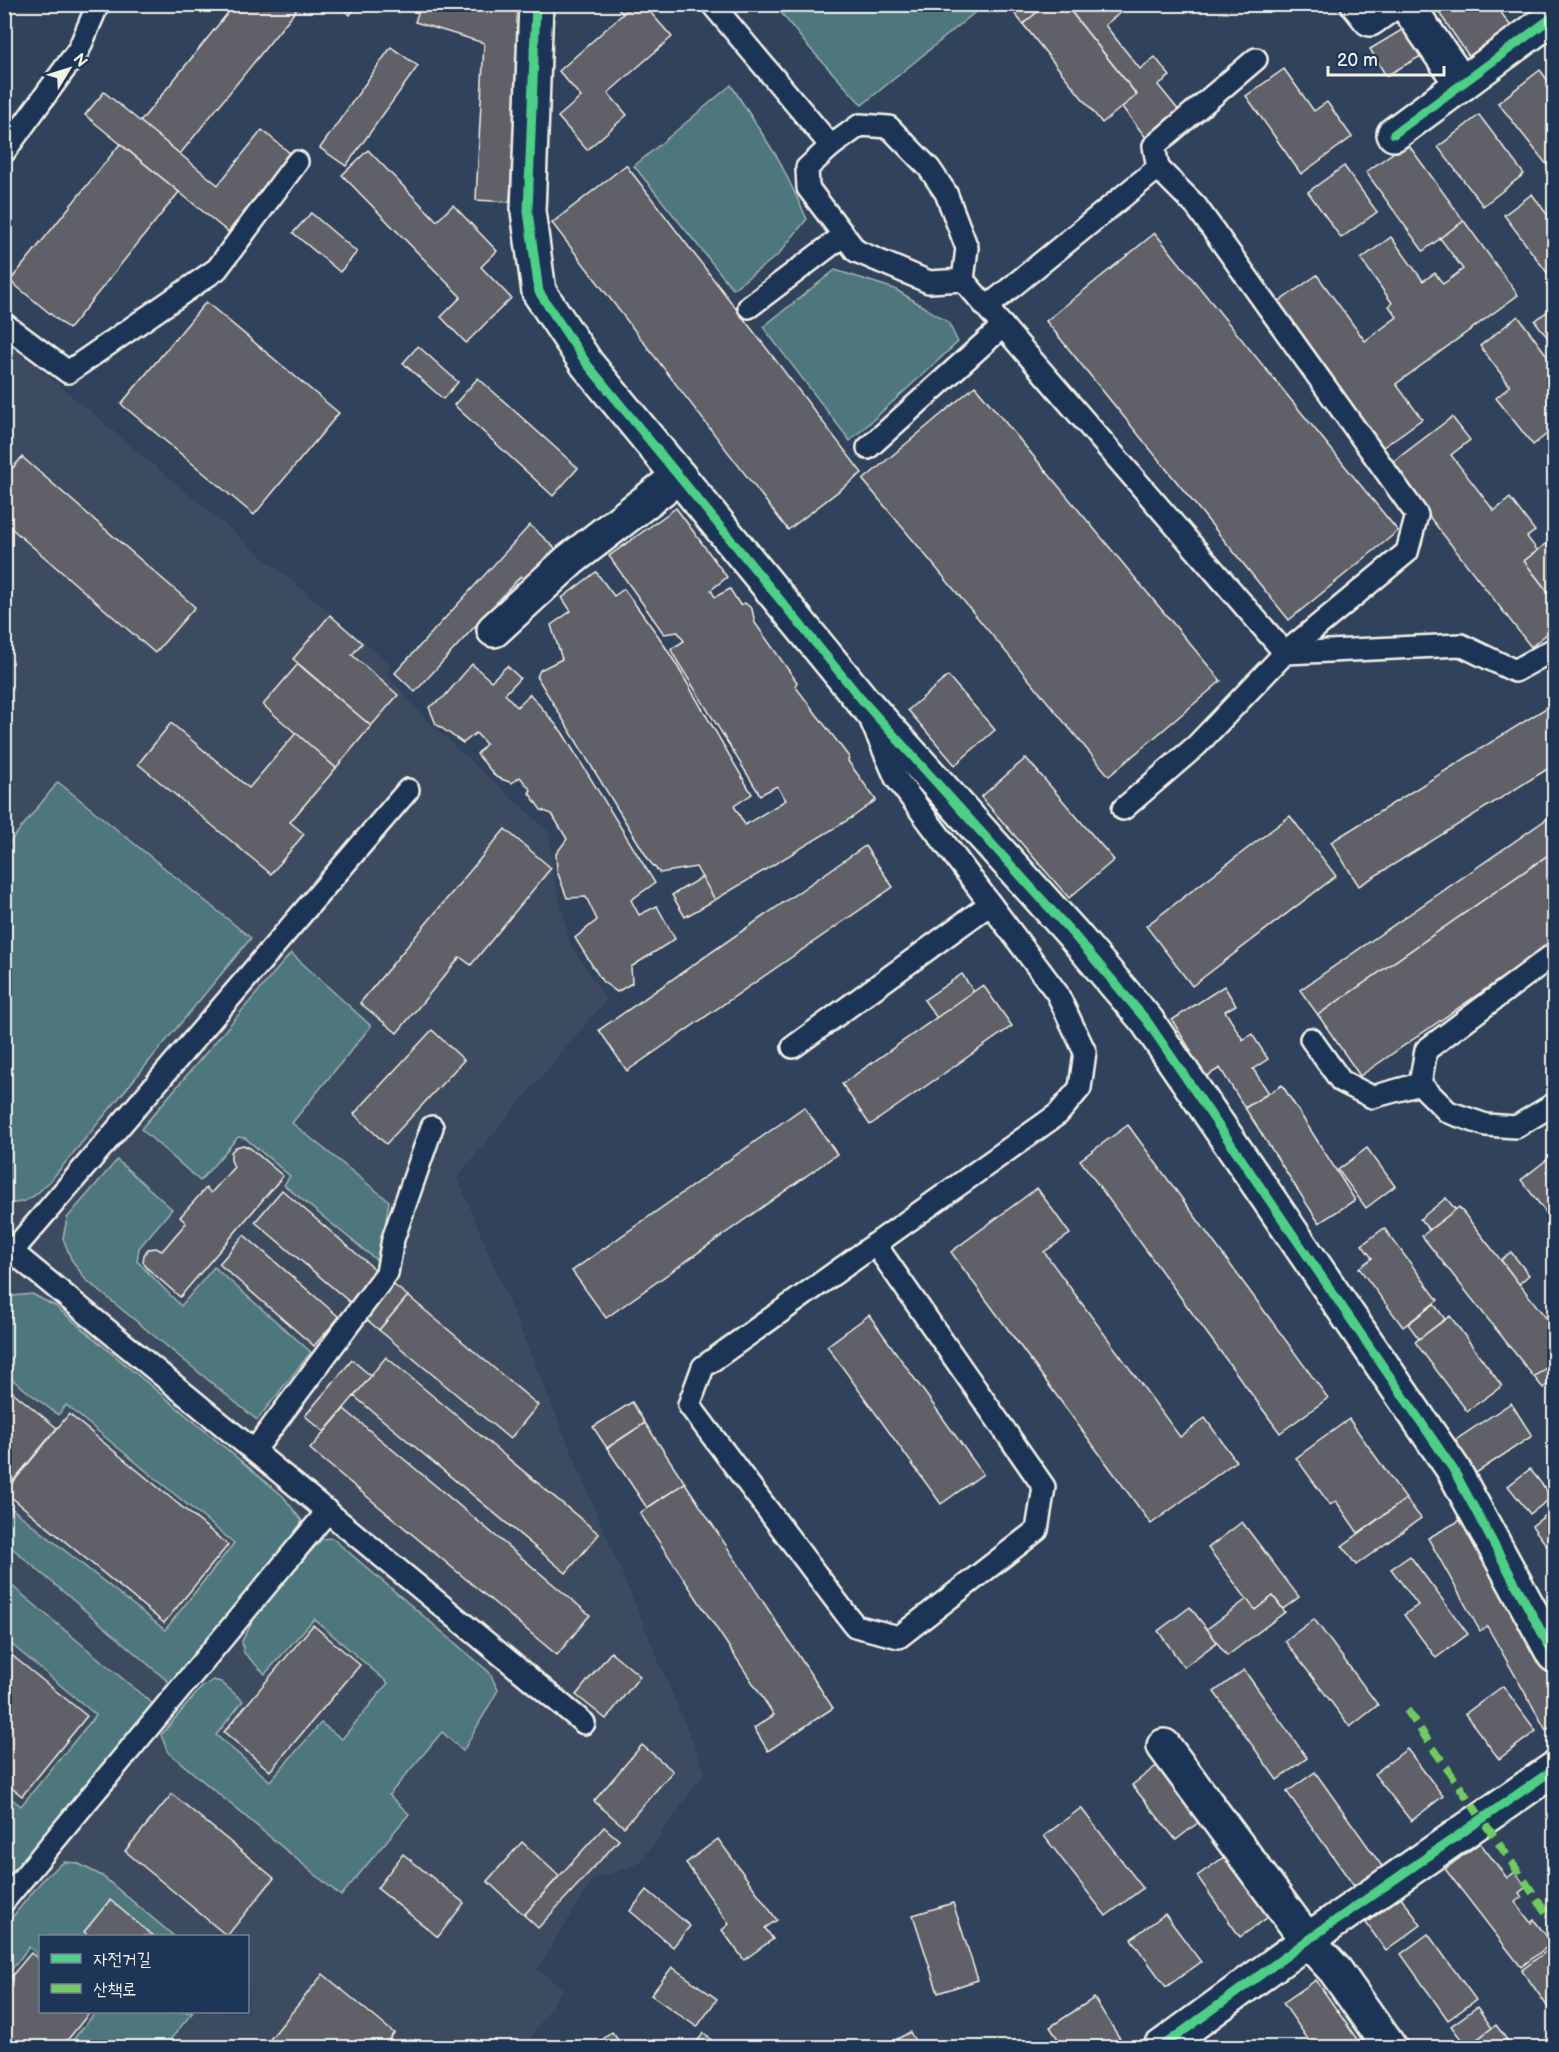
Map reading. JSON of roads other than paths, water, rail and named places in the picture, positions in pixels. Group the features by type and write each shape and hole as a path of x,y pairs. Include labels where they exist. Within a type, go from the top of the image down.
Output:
{"street":[{"path":"536,4 528,211 539,292 587,364 862,700 1073,934 1147,1021 1453,1469 1554,1654"},
{"path":"1358,4 1370,19 1391,4"},
{"path":"1406,4 1462,84"},
{"path":"1394,134 1554,16"},
{"path":"494,630 570,560 679,476"},
{"path":"1164,1746 1307,1940 1335,1970 1390,2048"},
{"path":"1160,2048 1307,1940 1554,1769"}],"lane":[{"path":"4,152 79,49 98,4"},
{"path":"712,4 831,146"},
{"path":"1123,809 1197,746 1285,653 1407,552 1417,515 1196,206 1158,168 1154,146 1256,59"},
{"path":"963,280 929,282 856,251 808,188 807,168 831,146 860,125 889,127 929,168 946,193 967,248 963,280 1285,653"},
{"path":"4,324 68,372 217,269 297,162"},
{"path":"987,307 1158,168"},
{"path":"749,307 844,235"},
{"path":"868,448 1003,326"},
{"path":"1285,653 1461,645 1515,671 1554,649"},
{"path":"862,700 896,778 1057,993 1085,1052 1080,1088 1058,1114 875,1244 703,1367 689,1404 855,1626 899,1637 1037,1530 1044,1486 875,1244"},
{"path":"408,790 7,1252 328,1511 584,1723"},
{"path":"793,1047 990,904"},
{"path":"1420,1084 1426,1050 1554,954"},
{"path":"1311,1039 1341,1081 1372,1097 1420,1084"},
{"path":"1420,1084 1448,1112 1486,1125 1516,1127 1554,1104"},
{"path":"254,1451 387,1273 393,1239 432,1126"},
{"path":"4,1901 328,1511"}]}
